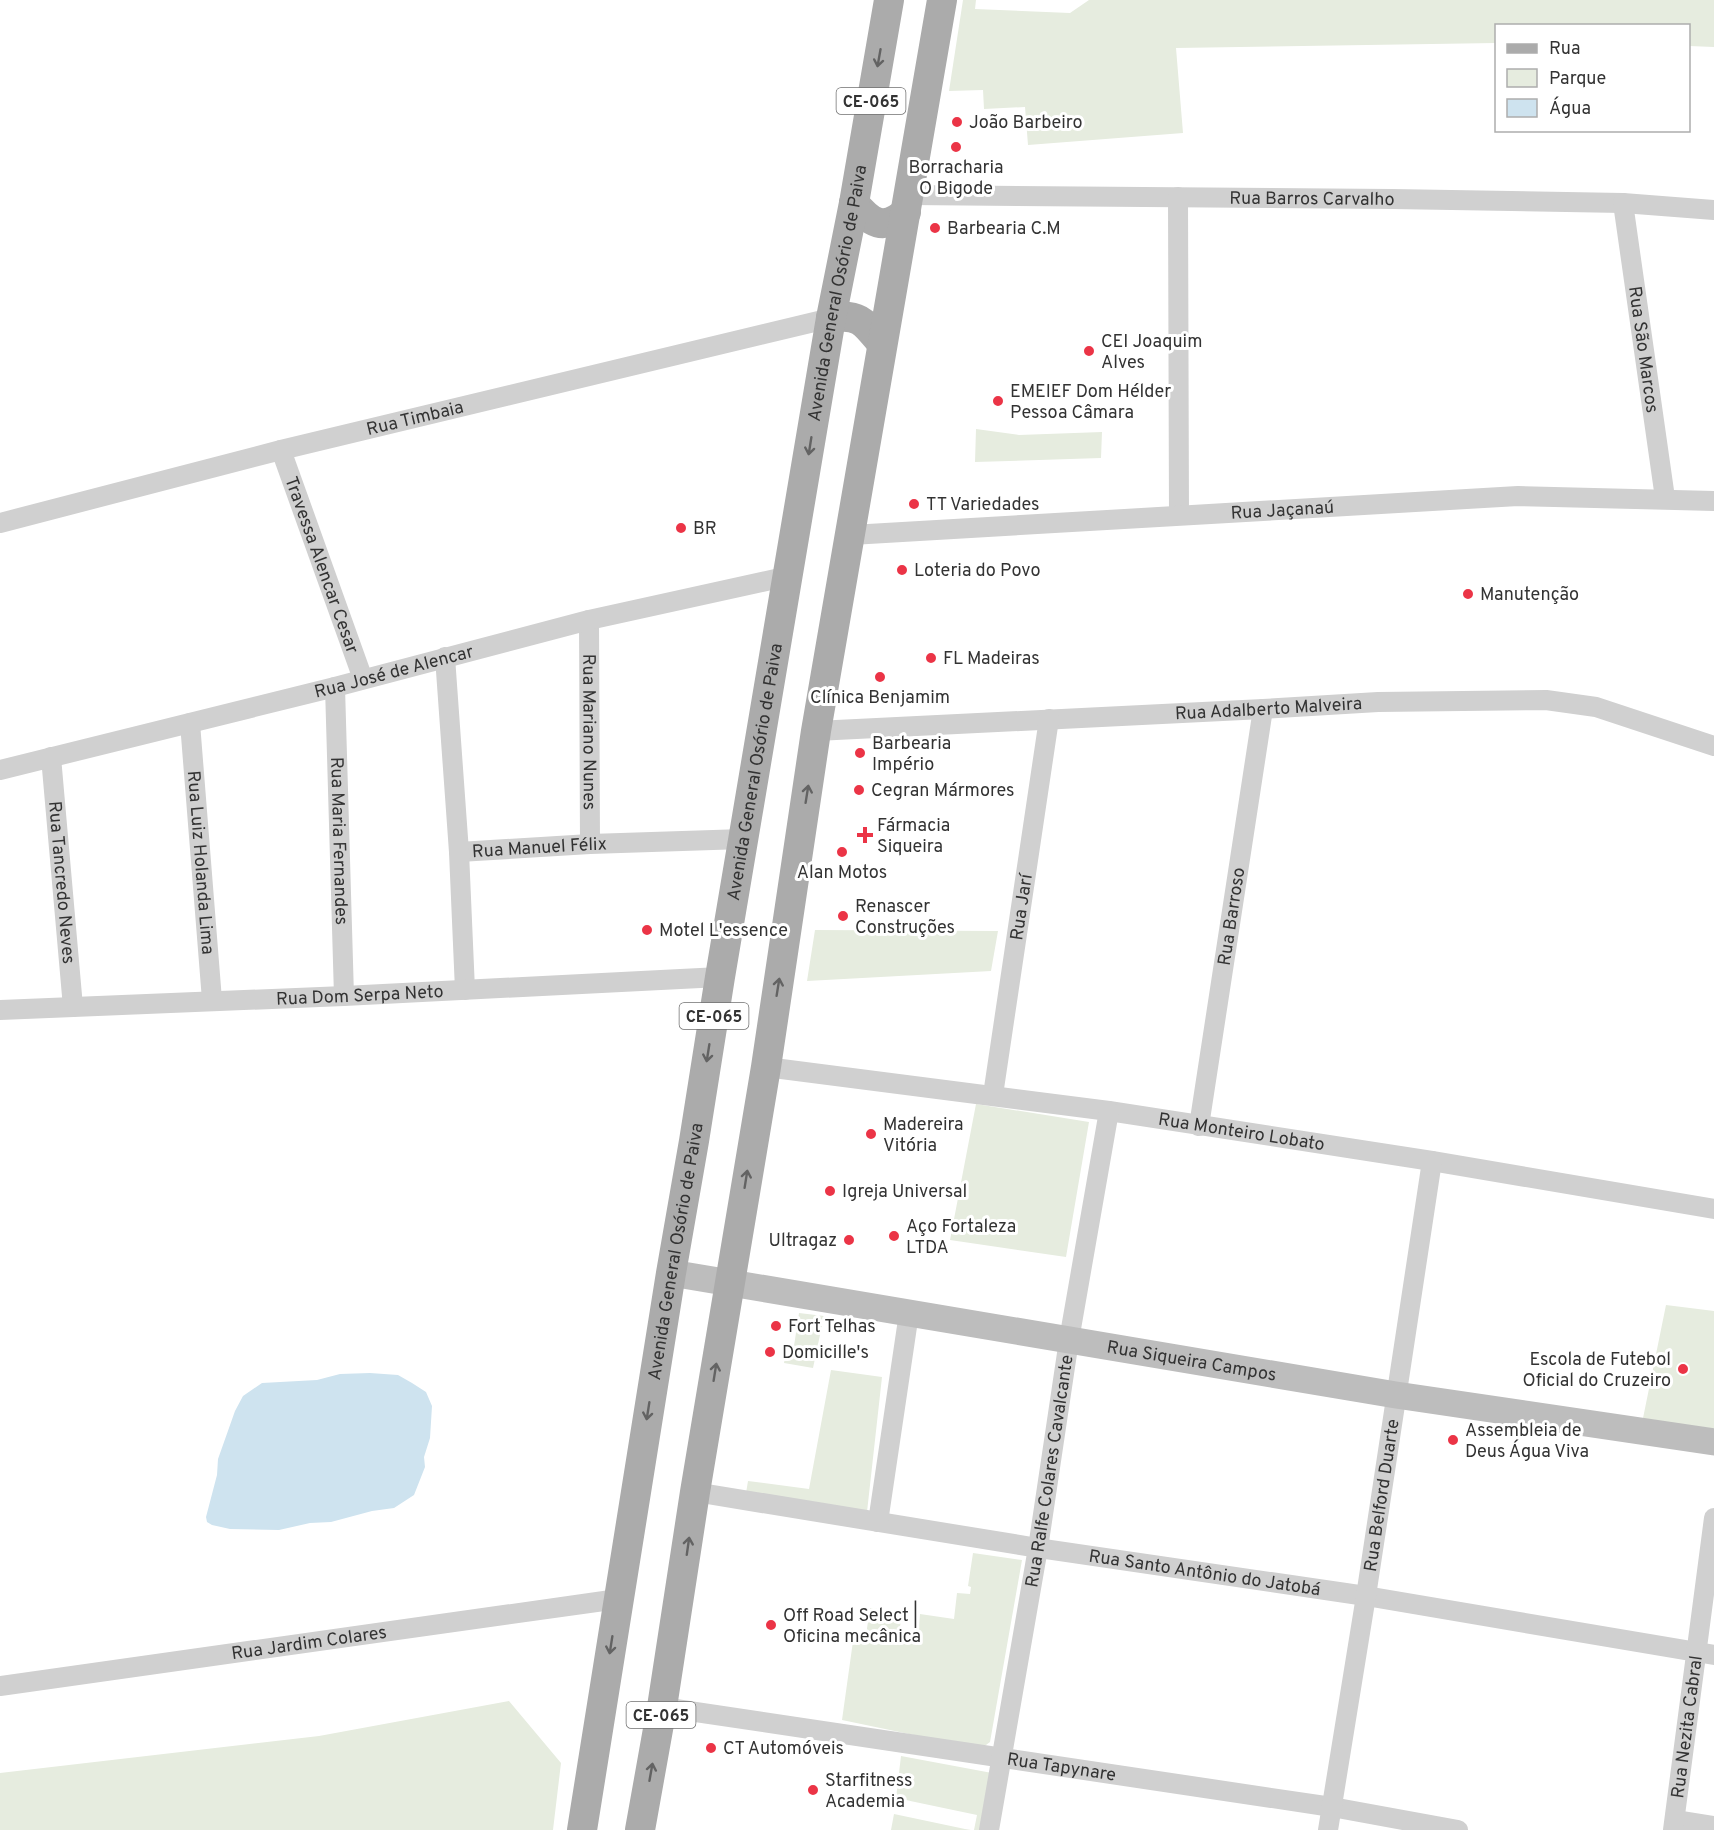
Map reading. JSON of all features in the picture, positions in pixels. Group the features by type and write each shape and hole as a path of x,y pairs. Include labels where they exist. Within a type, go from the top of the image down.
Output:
{"main road":[{"name":"Avenida General Osório de Paiva","path":"582,1830 720,977 831,318 854,203 889,0"},
{"name":"CE-065","path":"640,1830 766,1067 816,731 942,0"},
{"path":"854,203 865,216 876,223 897,220 908,204"},
{"path":"831,318 851,316 858,318 882,344"}],"street":[{"name":"Rua Barros Carvalho","path":"908,204 1178,197 1623,203 1714,210"},
{"path":"1178,197 1179,515"},
{"name":"Rua São Marcos","path":"1623,203 1665,498"},
{"name":"Rua Timbaia","path":"0,523 281,450 831,318"},
{"name":"Travessa Alencar Cesar","path":"281,450 363,679"},
{"name":"Rua Jaçanaú","path":"851,535 1518,496 1714,501"},
{"name":"Rua José de Alencar","path":"0,770 335,687 588,620 789,576"},
{"name":"Rua Mariano Nunes","path":"588,620 590,844"},
{"name":"Rua Manuel Félix","path":"445,657 459,852 590,844 744,839"},
{"name":"Rua Maria Fernandes","path":"335,687 344,996"},
{"name":"Rua Adalberto Malveira","path":"816,731 1263,710 1378,702 1569,702 1596,707 1714,746"},
{"name":"Rua Barroso","path":"1199,1126 1263,710"},
{"name":"Rua Jarí","path":"993,1095 1049,719"},
{"name":"Rua Luiz Holanda Lima","path":"190,723 212,1000"},
{"name":"Rua Tancredo Neves","path":"51,758 73,1007"},
{"path":"459,852 465,990"},
{"name":"Rua Dom Serpa Neto","path":"0,1010 720,977"},
{"name":"Rua Monteiro Lobato","path":"766,1067 1109,1111 1432,1161 1714,1209"},
{"name":"Rua Ralfe Colares Cavalcante","path":"989,1830 1038,1548 1069,1340 1109,1111"},
{"name":"Rua Belford Duarte","path":"1328,1830 1432,1161"},
{"name":"Rua Siqueira Campos","path":"671,1273 1396,1395 1714,1442"},
{"path":"878,1522 909,1313"},
{"name":"Rua Santo Antônio do Jatobá","path":"695,1492 1038,1548 1366,1596 1705,1654"},
{"name":"Rua Nezita Cabral","path":"1674,1825 1705,1654 1714,1518"},
{"name":"Rua Jardim Colares","path":"0,1686 618,1599"},
{"name":"Rua Tapynare","path":"662,1707 1332,1807 1458,1830"},
{"path":"1674,1825 1714,1826"}],"green space":[{"path":"963,0 976,0 975,9 1070,13 1089,0 1714,0 1714,47 1690,46 1690,24 1495,24 1495,43 1176,48 1183,133 1028,145 1025,107 984,109 983,90 949,91"},
{"path":"976,429 1019,435 1102,432 1101,458 975,462"},
{"path":"815,930 998,931 991,971 807,981"},
{"path":"976,1104 1089,1122 1066,1257 950,1240"},
{"name":"Escola de Futebol Oficial do Cruzeiro","path":"1666,1305 1714,1311 1714,1436 1641,1428"},
{"path":"799,1313 824,1316 813,1368 784,1363 787,1345 794,1346"},
{"path":"831,1370 882,1377 867,1512 746,1493 748,1481 809,1489"},
{"path":"973,1553 1022,1560 990,1742 976,1748 842,1720 854,1634 866,1635 870,1608 903,1612 899,1631 918,1634 920,1614 954,1619 957,1593 970,1594 971,1587 968,1586"},
{"path":"509,1701 561,1763 553,1830 0,1830 0,1773 319,1736"},
{"path":"901,1756 992,1773 981,1830 974,1830 977,1815 896,1798"},
{"path":"894,1814 965,1829 971,1830 891,1830"}],"water":[{"path":"340,1374 398,1375 426,1392 432,1406 430,1438 424,1457 425,1467 414,1495 394,1508 372,1511 331,1522 310,1523 279,1530 230,1529 207,1522 206,1517 217,1475 218,1459 235,1411 243,1396 262,1383 317,1380"}],"place":[{"name":"João Barbeiro","path":"957,122"},
{"name":"Borracharia O Bigode","path":"956,147"},
{"name":"Barbearia C.M","path":"935,228"},
{"name":"CEI Joaquim Alves","path":"1089,351"},
{"name":"EMEIEF Dom Hélder Pessoa Câmara","path":"998,401"},
{"name":"TT Variedades","path":"914,504"},
{"name":"BR","path":"681,528"},
{"name":"Loteria do Povo","path":"902,570"},
{"name":"Manutenção","path":"1468,594"},
{"name":"FL Madeiras","path":"931,658"},
{"name":"Clínica Benjamim","path":"880,677"},
{"name":"Barbearia Império","path":"860,753"},
{"name":"Cegran Mármores","path":"859,790"},
{"name":"Fármacia Siqueira","path":"865,835"},
{"name":"Alan Motos","path":"842,852"},
{"name":"Renascer Construções","path":"843,916"},
{"name":"Motel L'essence","path":"647,930"},
{"name":"Madereira Vitória","path":"871,1134"},
{"name":"Igreja Universal","path":"830,1191"},
{"name":"Aço Fortaleza LTDA","path":"894,1236"},
{"name":"Ultragaz","path":"849,1240"},
{"name":"Fort Telhas","path":"776,1326"},
{"name":"Domicille's","path":"770,1352"},
{"name":"Escola de Futebol Oficial do Cruzeiro","path":"1683,1369"},
{"name":"Assembleia de Deus Água Viva","path":"1453,1440"},
{"name":"Off Road Select | Oficina mecânica","path":"771,1625"},
{"name":"CT Automóveis","path":"711,1748"},
{"name":"Starfitness Academia","path":"813,1790"}]}
